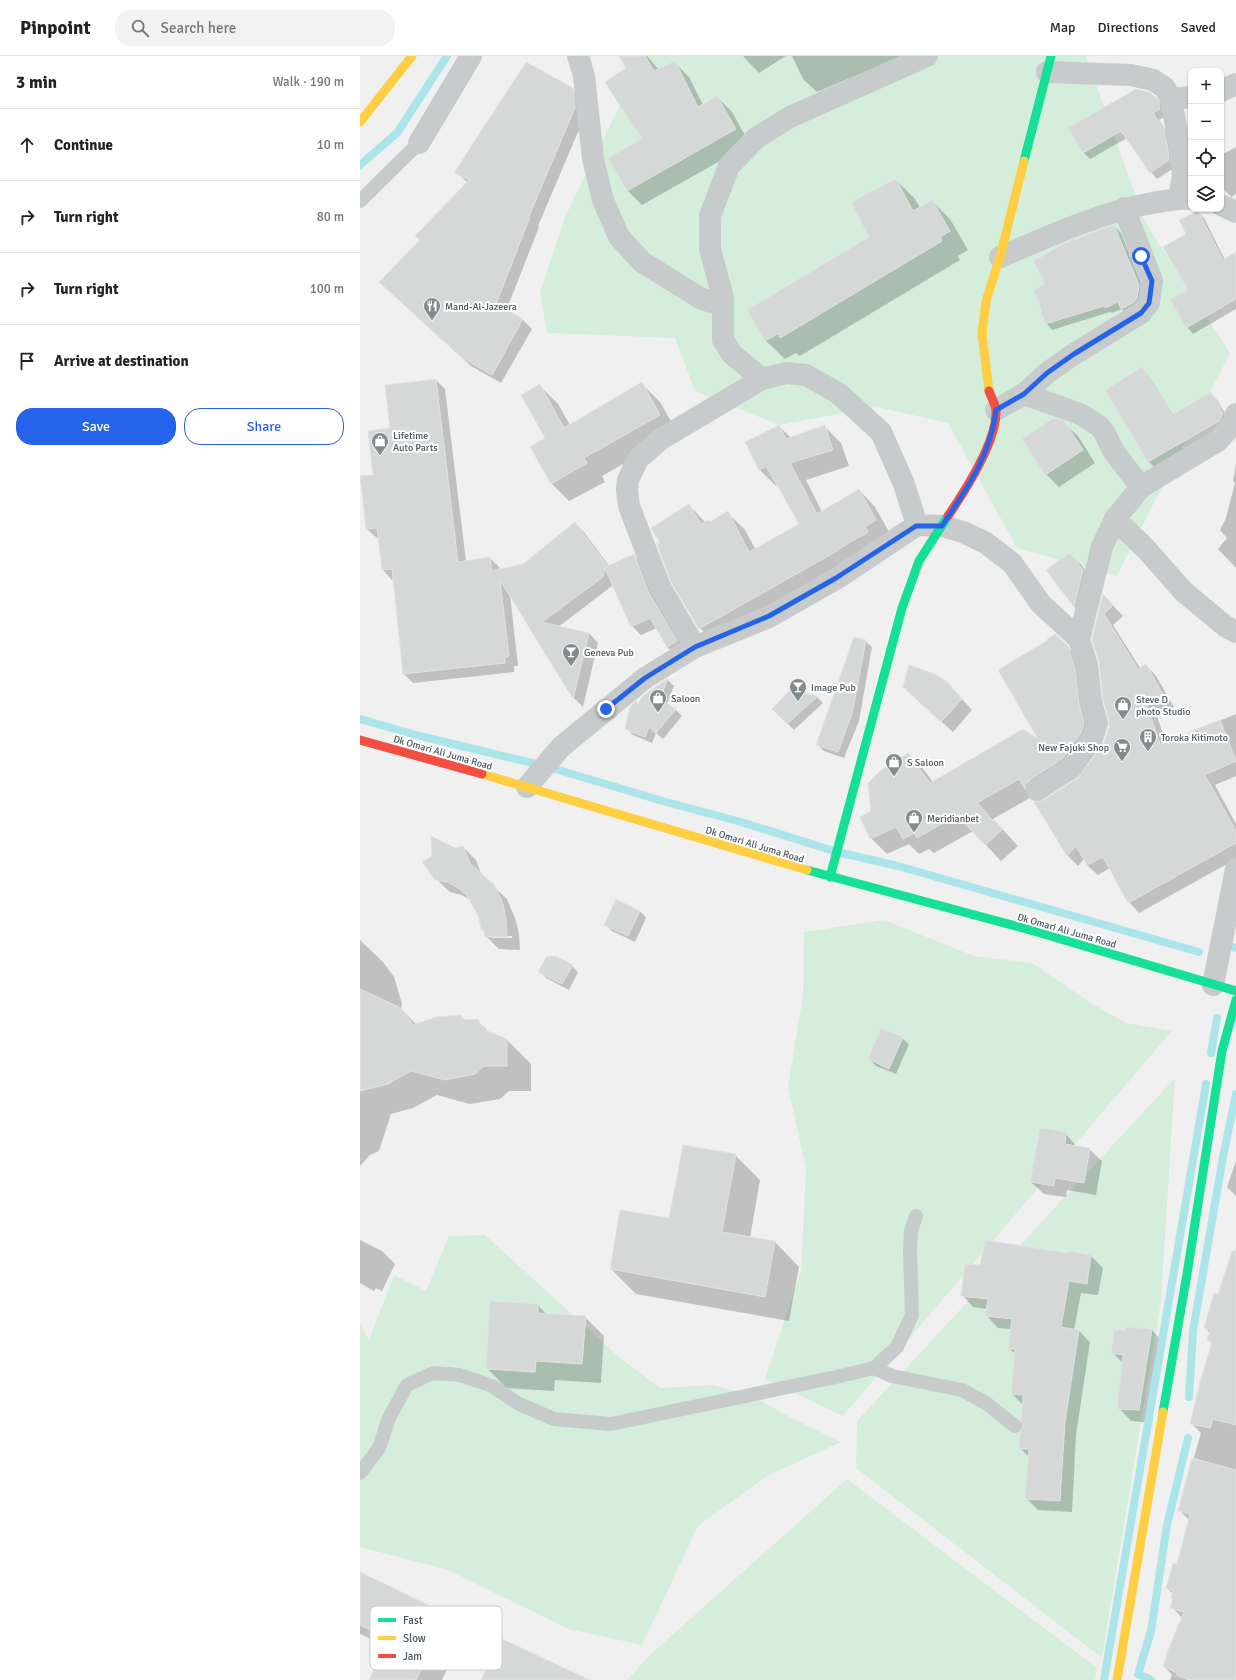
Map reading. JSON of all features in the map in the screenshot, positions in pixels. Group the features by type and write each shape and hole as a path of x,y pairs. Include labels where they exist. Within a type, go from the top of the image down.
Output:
{"street":[{"path":"360,122 412,56"},
{"path":"419,143 471,56"},
{"path":"578,56 584,76 592,159 603,200 619,237 642,262 700,298 723,306"},
{"path":"762,379 732,354 723,340 723,298 710,249 710,216 729,166 756,138 790,117 927,56"},
{"path":"830,878 902,608 919,561 973,478 994,428 996,410 987,387 982,333 986,301 1000,257 1049,64 1131,75 1153,80 1181,98 1180,148 1185,199 1124,208 1091,219 1000,257"},
{"path":"1224,90 1236,84"},
{"path":"1224,206 1236,212"},
{"path":"996,410 1024,394 1047,373 1074,354 1141,313 1149,303 1152,281 1141,256 1124,208"},
{"path":"695,647 660,587 629,506 627,490 628,480 638,460 660,439 762,379 786,373 806,375 838,393 881,432 904,484 916,526"},
{"path":"1024,394 1080,414 1099,426 1104,432 1114,452 1141,488"},
{"path":"1037,790 1071,768 1092,739 1097,723 1091,702 1086,665 1080,639 1102,547 1115,519 1141,488 1219,440 1233,423 1236,414"},
{"path":"1115,519 1146,549 1184,592 1225,626 1236,632"},
{"path":"527,787 561,747 645,678 695,647 769,616 836,578 916,526 942,526 962,532 986,543 1012,563 1041,604 1080,639"},
{"name":"Dk Omari Ali Juma Road","path":"360,740 527,787 830,878 1026,929 1236,991"},
{"path":"1213,985 1236,869"},
{"path":"1117,1680 1187,1274 1222,1051 1236,1000"}],"lane":[{"path":"360,201 419,143"},
{"path":"360,1473 378,1448 389,1418 407,1385 433,1373 460,1375 492,1386 519,1404 554,1418 611,1424 874,1368 897,1347 912,1314 910,1250 911,1231 916,1216"},
{"path":"874,1368 892,1376 962,1390 986,1403 1015,1426"}],"green space":[{"path":"644,56 1086,56 1145,222 1230,353 1117,576 1017,548 948,423 877,407 779,425 695,391 675,338 547,333 540,293 565,217"},
{"path":"884,920 974,956 1032,963 1091,1003 1126,1023 1172,1031 843,1416 765,1379 801,1271 806,1169 788,1087 803,996 804,932"},
{"path":"1175,1078 1161,1301 1102,1658 856,1468 857,1421"},
{"path":"485,1235 619,1357 660,1388 713,1385 750,1395 841,1442 767,1476 698,1526 642,1645 568,1629 448,1570 360,1547 360,1324 369,1340 394,1275 426,1291 449,1236"},
{"path":"847,1479 1097,1668 1095,1680 627,1680 651,1654"}],"building":[{"path":"619,56 645,56 654,71 675,61 698,107 717,96 736,129 627,191 608,158 642,139 605,82 626,68"},
{"path":"526,62 573,88 575,108 529,216 530,217 496,304 523,319 492,375 461,357 379,282 420,240 415,236 469,180 454,173"},
{"path":"1136,89 1148,92 1156,97 1160,109 1153,113 1164,130 1168,150 1169,160 1150,173 1121,131 1083,153 1068,128"},
{"path":"896,179 913,211 932,200 950,231 940,237 942,241 780,338 778,334 765,341 747,310 869,237 851,202"},
{"path":"1199,212 1223,260 1236,252 1236,299 1186,328 1170,299 1188,290 1163,247 1186,234 1179,220"},
{"path":"1114,225 1139,285 1137,298 1133,303 1121,309 1118,302 1105,308 1104,306 1045,324 1038,300 1033,291 1045,283 1033,261 1066,243"},
{"path":"1142,367 1172,415 1211,392 1223,413 1219,421 1148,462 1105,390"},
{"path":"436,379 458,562 490,557 492,571 523,564 575,522 606,564 605,567 634,554 649,593 677,641 667,647 650,618 631,627 605,568 603,577 542,622 589,633 573,699 500,580 509,656 505,657 505,663 403,674 392,569 382,570 377,528 366,529 360,476 373,475 368,431 390,428 385,385"},
{"path":"642,382 660,415 584,458 587,463 551,484 530,447 545,438 521,395 540,384 564,428"},
{"path":"1054,418 1065,422 1083,450 1045,475 1022,439"},
{"path":"779,425 786,439 825,425 833,450 790,463 817,514 859,489 876,520 865,527 868,532 699,629 671,582 657,544 660,543 651,528 689,504 701,524 709,520 710,522 728,511 749,552 799,524 766,466 759,470 745,442"},
{"path":"1070,553 1083,570 1074,607 1046,570"},
{"path":"1103,594 1113,605 1104,614 1138,669 1146,664 1164,696 1147,706 1160,744 1220,720 1236,761 1205,775 1236,831 1236,843 1128,903 1103,857 1087,865 1076,846 1067,856 1034,802 1044,800 1078,778 1104,743 1109,727 1109,720 1103,700 1099,661 1092,639"},
{"path":"1055,634 1068,646 1075,668 1079,703 1084,723 1081,733 1062,759 1030,780 1026,784 1025,789 1019,779 977,803 1002,830 985,845 957,815 917,838 914,833 903,839 896,827 870,839 860,817 871,811 868,783 879,772 908,753 930,783 1023,729 1038,739 998,670 1048,640 1047,639"},
{"path":"854,637 866,640 852,714 838,752 816,745"},
{"path":"909,665 937,675 946,681 962,699 941,722 903,687"},
{"path":"668,678 660,699 676,709 656,733 649,727 645,737 625,729 630,707 636,701 638,704 643,696"},
{"name":"Image Pub","path":"790,690 818,696 787,724 772,709"},
{"path":"431,836 455,848 463,846 470,863 494,885 503,904 507,937 485,937 484,929 481,929 479,917 467,896 460,889 447,882 435,880 422,862 432,856"},
{"path":"616,899 640,911 628,936 604,925"},
{"path":"547,956 555,956 573,965 562,984 538,972"},
{"path":"360,989 401,1008 413,1025 436,1017 461,1015 463,1020 477,1019 485,1030 507,1039 507,1066 484,1066 475,1074 445,1080 411,1071 388,1084 360,1091"},
{"path":"881,1028 903,1037 889,1069 868,1059"},
{"path":"1040,1128 1066,1132 1065,1144 1090,1148 1084,1183 1055,1178 1054,1186 1030,1182"},
{"path":"683,1145 736,1154 722,1232 775,1241 765,1297 610,1269 620,1210 669,1218"},
{"path":"985,1240 1068,1253 1068,1251 1091,1255 1087,1284 1069,1281 1061,1327 1079,1330 1065,1422 1060,1501 1025,1499 1029,1449 1019,1449 1020,1432 1023,1427 1021,1421 1023,1395 1011,1394 1015,1349 1008,1349 1012,1319 985,1316 988,1299 961,1296 965,1264 980,1265"},
{"path":"1232,1251 1236,1251 1236,1425 1213,1419 1210,1428 1190,1424 1200,1382 1212,1342 1207,1340 1210,1330 1204,1328 1214,1293 1218,1294"},
{"path":"490,1301 538,1304 538,1313 586,1316 582,1364 536,1361 535,1372 486,1369"},
{"path":"1126,1327 1152,1329 1139,1410 1117,1409 1123,1355 1111,1353 1114,1330 1125,1331"},
{"path":"1192,1458 1236,1470 1236,1680 1189,1680 1176,1675 1177,1673 1163,1666 1184,1612 1170,1608 1173,1598 1171,1598 1173,1590 1166,1588 1173,1563 1177,1564 1190,1514 1178,1511"},
{"path":"360,1572 431,1606 370,1606 370,1630 360,1625"},
{"path":"502,1639 590,1680 481,1680 486,1670 502,1670"},
{"path":"374,1670 421,1670 416,1680 369,1680"}],"waterway":[{"path":"360,165 397,133 447,56"},
{"path":"360,719 420,736 545,766 666,802 741,822 837,852 898,866 1199,952"},
{"path":"1229,946 1236,948"},
{"path":"1211,1053 1217,1018"},
{"path":"1104,1680 1206,1084"},
{"path":"1189,1397 1193,1331 1223,1157 1236,1094"},
{"path":"1139,1671 1151,1631 1167,1525 1188,1438"},
{"path":"1138,1674 1151,1680"}],"traffic: fast":[{"path":"1024,161 1051,56"},
{"path":"830,877 902,608 919,561 948,516"},
{"path":"807,870 1027,929 1236,991"},
{"path":"1163,1412 1187,1274 1222,1051 1236,1000"}],"traffic: slow":[{"path":"360,122 412,56"},
{"path":"989,391 982,333 986,301 1000,257 1024,161"},
{"path":"482,774 807,870"},
{"path":"1117,1680 1163,1412"}],"traffic: jam":[{"path":"948,516 979,466 991,437 995,423 996,409 989,391"},
{"path":"360,740 482,774"}],"place":[{"name":"Mand-Al-Jazeera","path":"432,321"},
{"name":"Lifetime Auto Parts","path":"380,456"},
{"name":"Geneva Pub","path":"571,667"},
{"name":"Image Pub","path":"798,702"},
{"name":"Saloon","path":"658,713"},
{"name":"Steve D photo Studio","path":"1123,720"},
{"name":"Toroka Kitimoto","path":"1148,752"},
{"name":"New Fajuki Shop","path":"1122,762"},
{"name":"S Saloon","path":"894,777"},
{"name":"Meridianbet","path":"914,833"}],"route":[{"path":"606,709 645,678 695,647 769,616 836,578 916,526 942,526 973,478 994,428 996,410 1024,394 1047,373 1074,354 1141,313 1149,303 1152,281 1141,256"}]}
